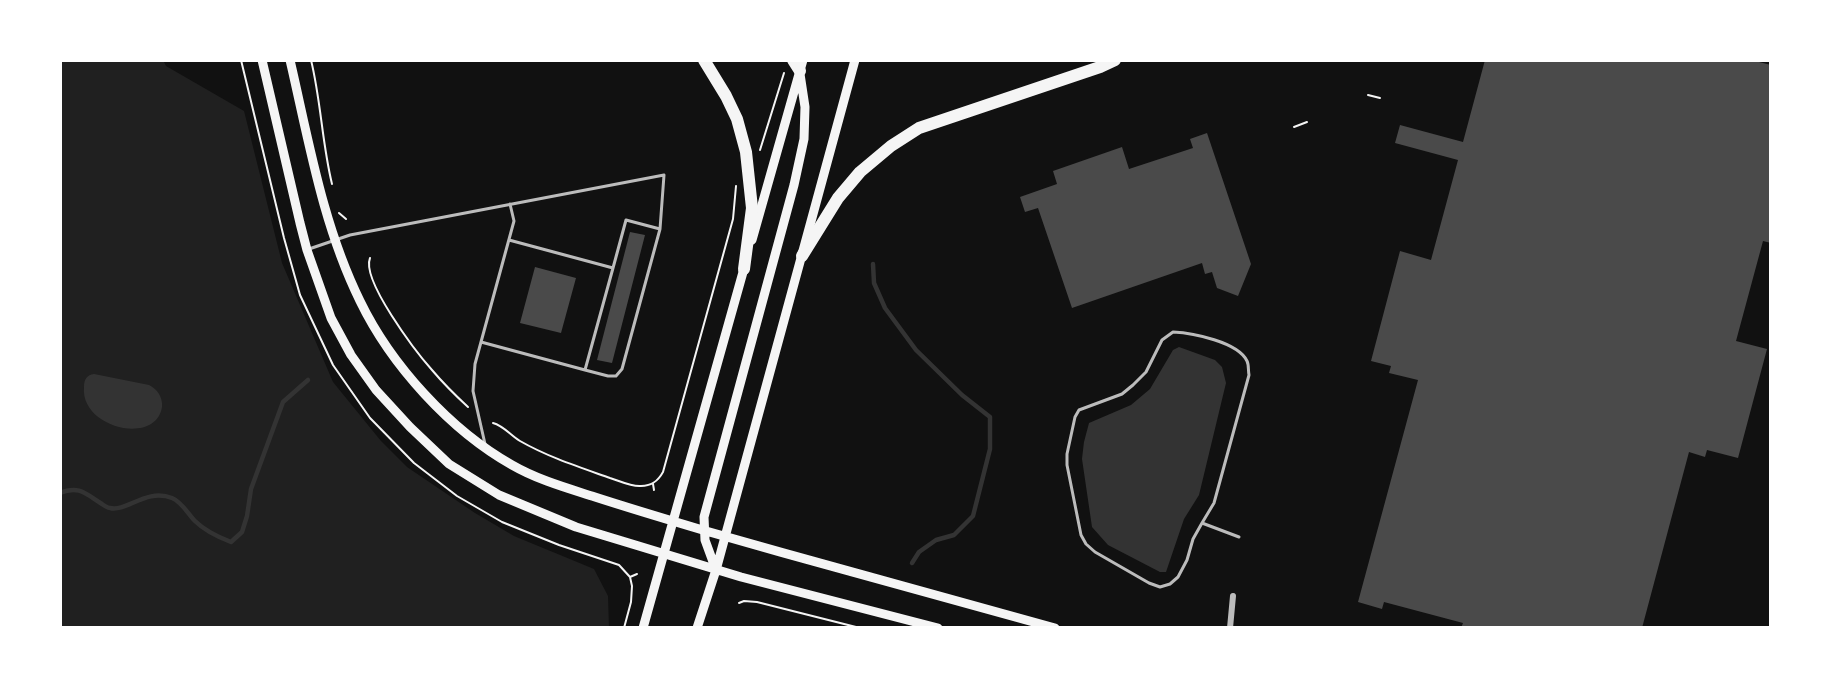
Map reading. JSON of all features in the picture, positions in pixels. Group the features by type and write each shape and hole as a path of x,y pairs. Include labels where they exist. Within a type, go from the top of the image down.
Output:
{"highway":[{"path":"704,60 737,119 746,152 752,208 744,269"},
{"path":"793,60 801,66"},
{"path":"802,256 838,198 860,172 891,146 919,128 1100,67 1114,60"}],"main road":[{"path":"262,60 308,250 332,318 351,355 376,390 410,428 449,464 499,495 576,526 716,570 938,628"},
{"path":"290,60 324,207 334,240 360,302 394,357 428,397 468,435 512,465 553,483 674,522 1055,628"},
{"path":"697,628 716,570 855,60"},
{"path":"643,628 801,66"},
{"path":"716,570 709,555 704,517 781,236 804,140 806,107 801,66"}],"street":[{"path":"1230,628 1233,596"}],"lane":[{"path":"308,250 350,235 664,175 660,229 622,369 616,376 608,376 481,342"},
{"path":"485,447 473,391 475,364 514,221 510,204"},
{"path":"585,370 626,220 660,229"},
{"path":"509,240 613,268"},
{"path":"1173,332 1206,338 1236,350 1248,363 1249,375 1214,502 1202,523 1178,577 1170,584 1160,587 1149,583 1095,552 1086,544 1081,535 1067,465 1073,426 1079,410 1122,394 1133,385 1146,372 1162,340 1173,332"},
{"path":"1202,523 1239,537"}],"path":[{"path":"311,60 317,87 325,157 333,189"},
{"path":"761,150 784,73"},
{"path":"1368,95 1380,98"},
{"path":"1294,127 1307,122"},
{"path":"493,423 501,425 519,440 566,463 636,486 653,484 660,479 728,236 735,200 736,177"},
{"path":"338,210 346,219"},
{"path":"370,258 369,272 373,283 395,322 430,368 472,411"},
{"path":"364,260 368,262"},
{"path":"653,484 654,490"},
{"path":"624,628 633,594 630,577 637,574"},
{"path":"739,603 756,602 860,628"}],"shaded area":[{"path":"60,60 163,60 166,66 244,111 282,263 333,382 381,441 407,467 475,513 514,536 594,569 608,596 609,628 60,628"},
{"path":"1179,347 1215,360 1222,367 1226,383 1199,495 1184,519 1166,572 1160,572 1108,545 1092,527 1082,459 1089,423 1131,405 1150,389 1173,350"},
{"path":"94,374 152,387 162,400 157,419 147,426 134,429 105,422 94,413 86,401 85,382 88,376"}],"building":[{"path":"1485,60 1751,60 1771,65 1771,212 1769,221 1771,222 1771,243 1763,241 1736,341 1767,349 1738,458 1707,450 1705,457 1689,452 1642,628 1461,628 1463,623 1384,602 1382,609 1358,602 1418,380 1389,373 1391,366 1371,361 1400,251 1431,260 1458,160 1395,143 1400,125 1463,142"},
{"path":"1207,133 1251,264 1238,296 1217,288 1212,272 1205,274 1202,263 1072,308 1038,208 1025,212 1020,197 1057,184 1053,171 1122,147 1129,169 1193,148 1190,139"},
{"path":"630,232 645,235 612,363 597,360"},
{"path":"535,267 576,278 561,333 520,323"}],"waterway":[{"path":"873,264 874,283 885,308 916,350 962,395 990,417 990,449 973,516 954,535 936,540 919,552 912,563"},
{"path":"60,493 77,490 110,508 123,507 154,496 172,498 179,502 203,528 231,542 242,532 251,489 283,402 308,380"}]}
